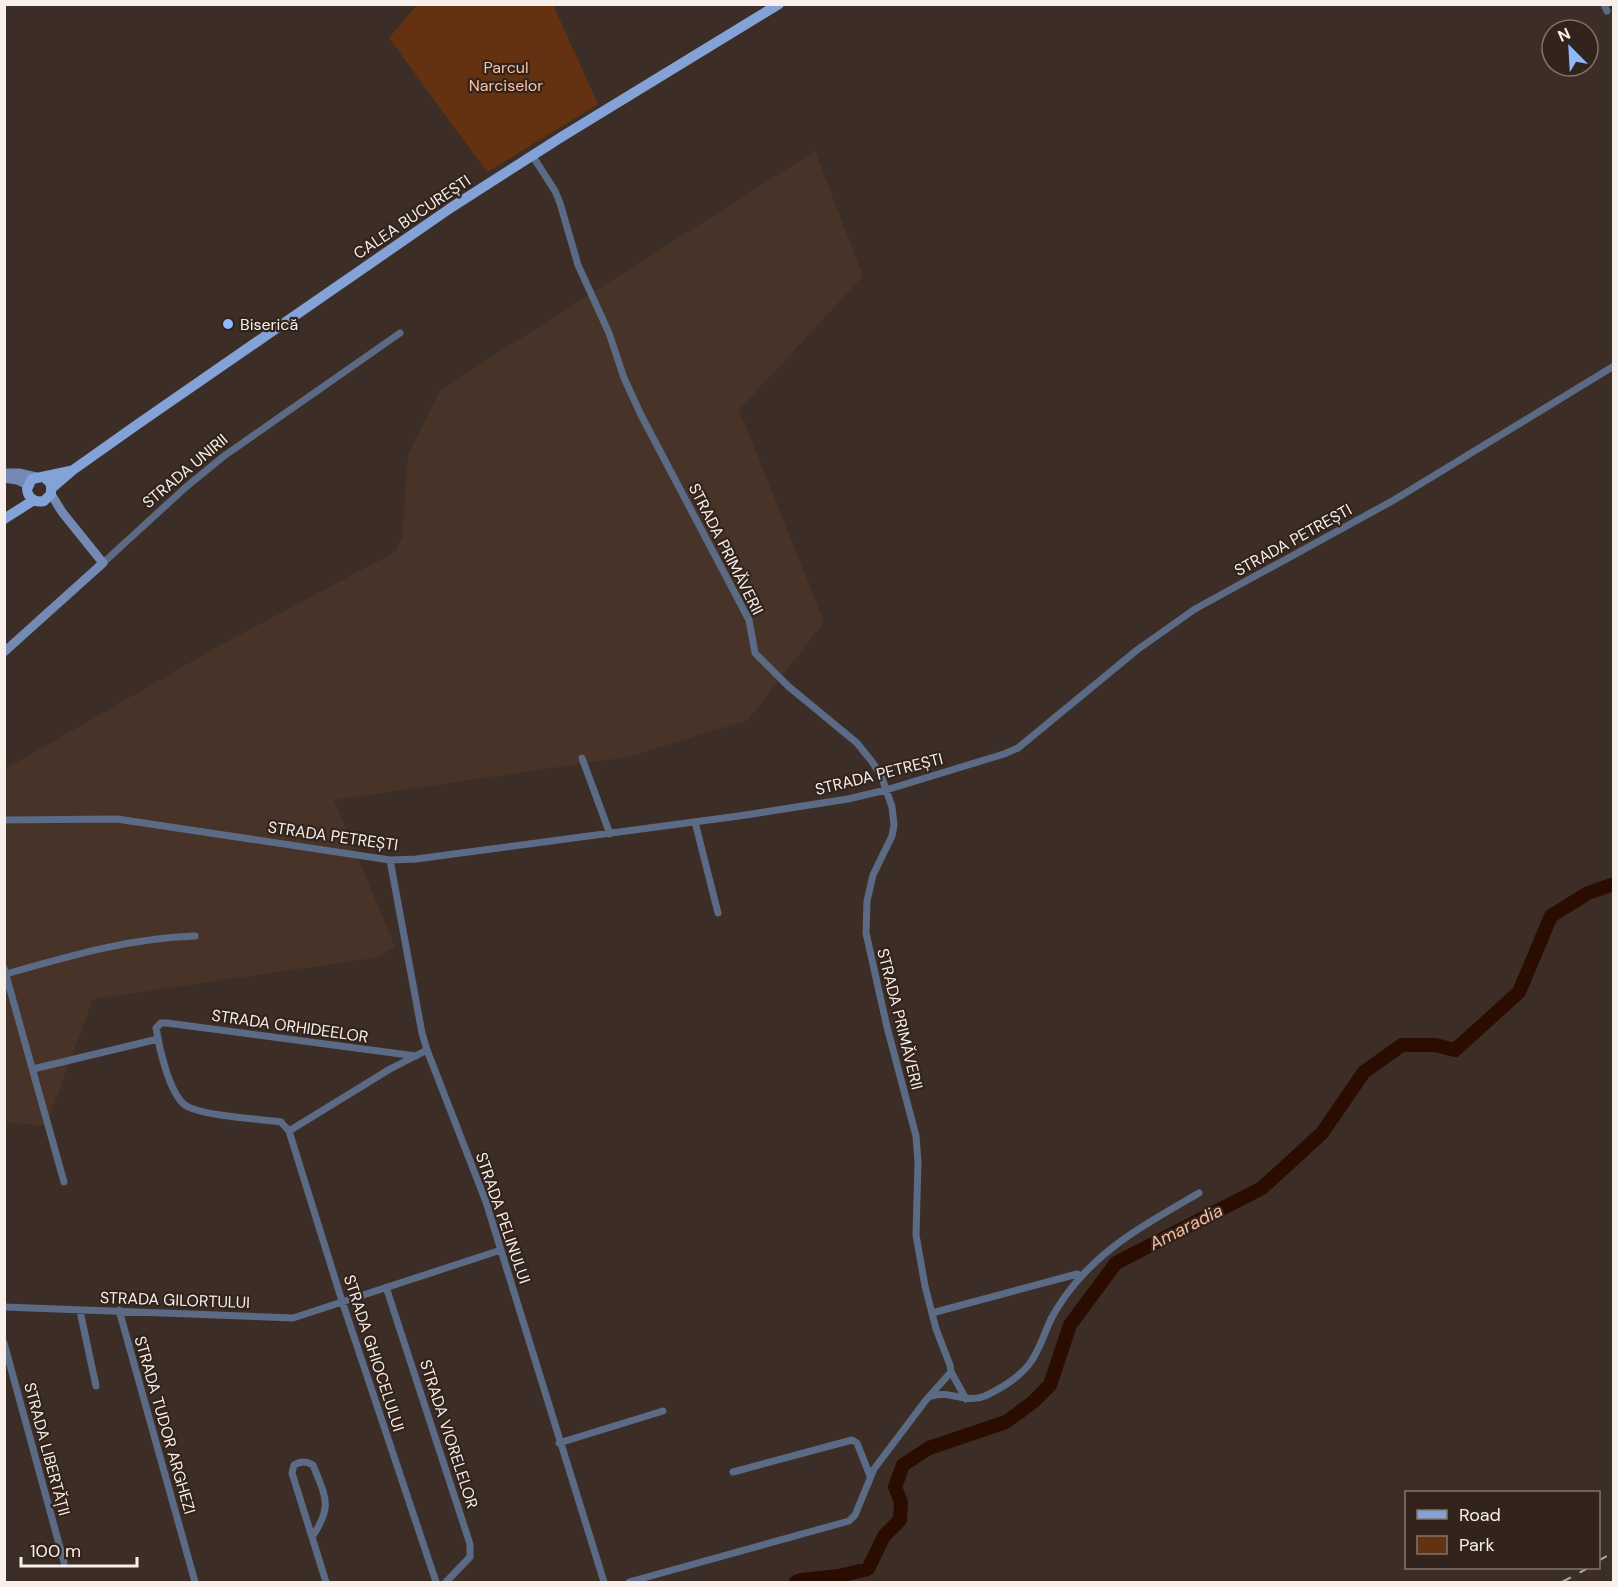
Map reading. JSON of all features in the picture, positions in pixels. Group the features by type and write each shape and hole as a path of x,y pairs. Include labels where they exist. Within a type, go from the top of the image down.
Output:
{"main road":[{"name":"CALEA BUCUREȘTI","path":"4,519 35,489 73,470 452,207 532,155 779,4"},
{"name":"CALEA BUCUREȘTI","path":"35,489 47,500 52,491 73,470"},
{"path":"4,473 19,473 62,512 103,563"},
{"path":"4,478 16,480 35,489 51,484 62,512"},
{"name":"STRADA UNIRII","path":"4,652 103,563"}],"street":[{"name":"STRADA PRIMĂVERII","path":"532,155 560,203 578,265 609,333 624,378 641,415 749,620 755,653 788,686 857,743 873,763 892,807 894,825 892,836 873,875 867,901 866,933 886,1027 916,1136 918,1162 916,1235 932,1313 951,1372 966,1399"},
{"name":"STRADA UNIRII","path":"103,563 186,487 229,452 400,333"},
{"name":"STRADA PETREȘTI","path":"4,820 117,819 390,860 441,856 610,834 815,805 886,790 1018,748 1137,650 1196,609 1394,500 1614,366"},
{"path":"582,758 610,834"},
{"path":"695,822 718,913"},
{"name":"STRADA PELINULUI","path":"390,860 427,1050 482,1192 604,1582"},
{"path":"64,1182 5,971 127,943 164,937 195,936"},
{"name":"STRADA ORHIDEELOR","path":"158,1038 156,1028 160,1023 416,1056"},
{"path":"33,1069 158,1038 174,1093 184,1105 199,1112 281,1122 289,1131 390,1069 427,1050"},
{"name":"STRADA GHIOCELULUI","path":"289,1131 342,1301 436,1582"},
{"path":"929,1397 946,1395 966,1399 983,1396 1006,1384 1024,1370 1032,1360 1061,1301 1082,1276 1128,1237 1199,1193"},
{"path":"342,1301 501,1250"},
{"path":"932,1313 1077,1274 1082,1276"},
{"name":"STRADA VIORELELOR","path":"386,1287 470,1544 470,1557 446,1582"},
{"name":"STRADA GILORTULUI","path":"4,1307 293,1318 342,1301"},
{"name":"STRADA TUDOR ARGHEZI","path":"119,1310 195,1582"},
{"path":"80,1311 96,1386"},
{"name":"STRADA LIBERTĂȚII","path":"4,1343 8,1367 64,1562"},
{"path":"629,1582 844,1523 855,1515 870,1476 929,1397 951,1372"},
{"path":"560,1443 663,1411"},
{"path":"733,1472 852,1440 857,1443 870,1476"},
{"path":"312,1537 324,1519 327,1506 313,1465 307,1462 294,1465 292,1473 326,1582"}],"shaded area":[{"path":"815,151 863,276 739,410 824,622 748,720 628,757 334,800 395,947 374,958 93,999 46,1126 5,1122 5,769 217,647 395,552 402,538 408,455 441,389"}],"green space":[{"name":"Parcul Narciselor","path":"417,5 553,5 598,104 487,172 389,38"}],"waterway":[{"name":"Amaradia","path":"796,1582 868,1569 884,1536 900,1520 901,1502 895,1487 903,1465 929,1448 1006,1422 1033,1402 1050,1385 1070,1325 1116,1263 1262,1188 1322,1133 1364,1072 1402,1045 1435,1045 1455,1050 1519,992 1551,916 1588,893 1614,884"}],"railway":[{"path":"1600,1560 1614,1552"},
{"path":"1562,1582 1586,1569"}],"place":[{"name":"Biserică","path":"228,324"}]}
